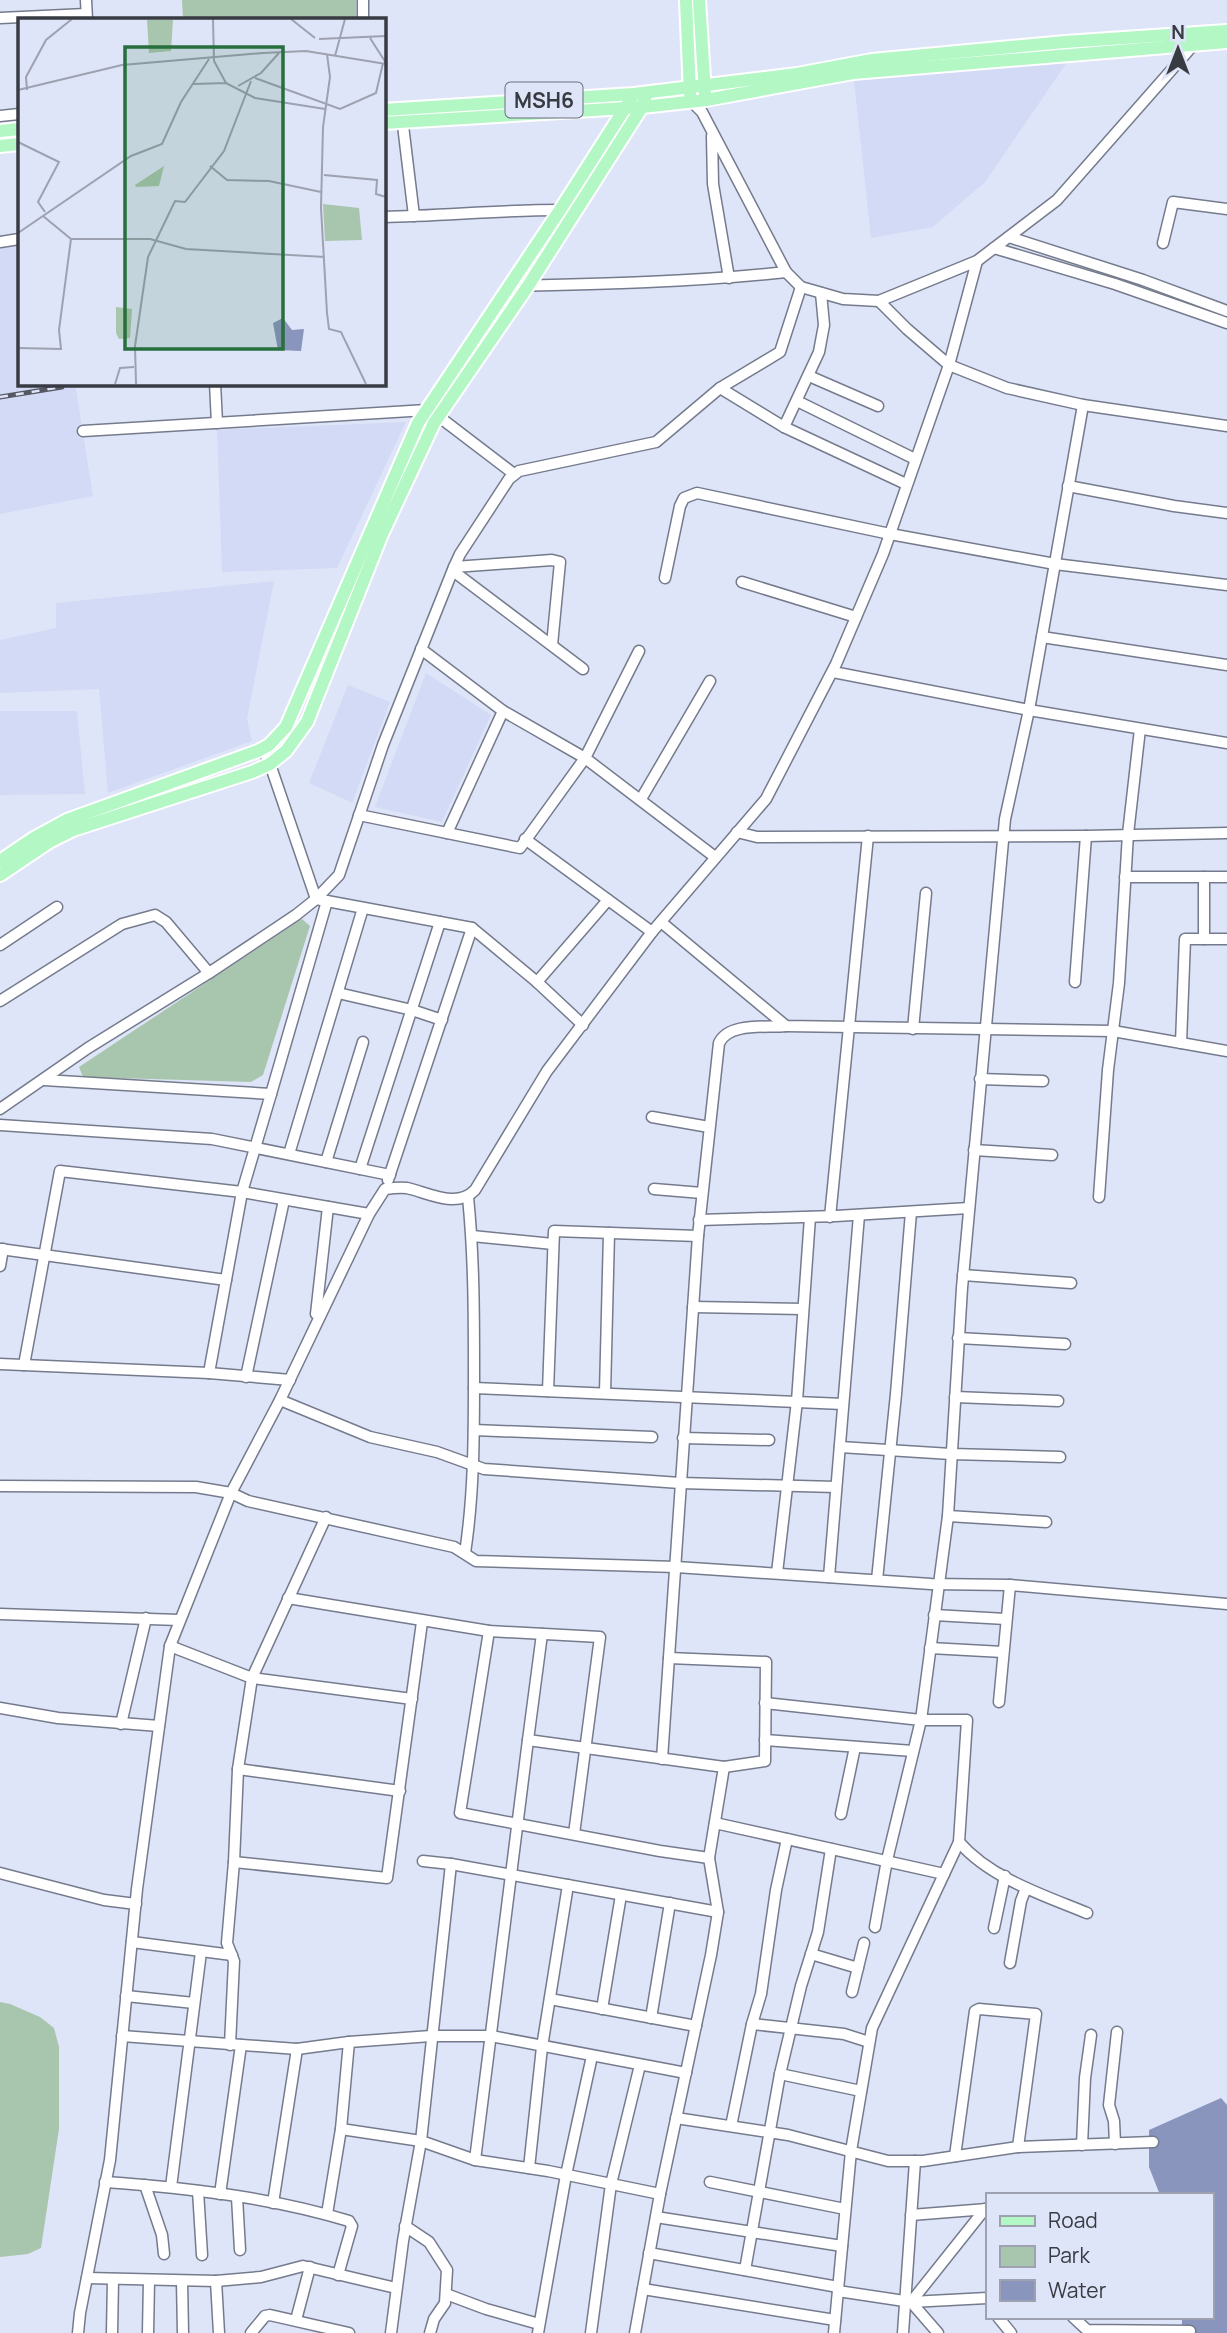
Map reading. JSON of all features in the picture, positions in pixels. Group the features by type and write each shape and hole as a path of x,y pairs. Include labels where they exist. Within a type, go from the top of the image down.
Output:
{"main road":[{"path":"686,0 689,88 692,102"},
{"path":"699,0 704,100"},
{"path":"704,100 838,65 1065,41 1227,31"},
{"path":"704,100 853,73 1227,41"},
{"name":"MSH6","path":"385,122 402,115 689,88 704,100"},
{"path":"0,861 67,820 262,748 279,737 295,712 413,435 433,413 528,286 642,107 640,93"},
{"path":"0,875 49,842 73,830 252,772 270,764 286,751 307,722 433,413 509,286 624,108 640,93"},
{"name":"MSH6","path":"385,111 402,115 624,108 704,100"},
{"path":"0,131 18,128"},
{"path":"0,146 18,144"}],"street":[{"path":"0,18 86,17 86,0"},
{"path":"363,0 363,18"},
{"path":"704,100 713,134 786,272 801,288 859,302 879,300 977,261 1057,200 1204,33"},
{"path":"0,116 18,114"},
{"path":"402,115 414,216"},
{"path":"713,134 713,184 729,278"},
{"path":"1163,243 1172,202 1227,209"},
{"path":"385,217 560,210"},
{"path":"1009,237 1143,280 1227,311"},
{"path":"0,242 18,239"},
{"path":"994,248 1227,323"},
{"path":"385,1189 403,1187 452,1200 468,1197 475,1190 547,1071 652,932 766,799 833,672 890,534 949,365 977,261"},
{"path":"509,286 729,278 786,272"},
{"path":"0,1109 88,1048 296,915 339,876 383,745 460,554 514,474 656,442 723,390 780,352 801,288"},
{"path":"784,427 820,347 824,325 821,293"},
{"path":"879,300 907,329 949,365 1007,388 1083,405 1227,426"},
{"path":"809,376 878,406"},
{"path":"215,385 217,423"},
{"path":"723,390 784,427 906,484"},
{"path":"797,401 915,459"},
{"path":"875,1927 887,1860 921,1720 948,1516 963,1275 1005,819 1029,710 1083,405"},
{"path":"83,431 433,413 514,474"},
{"path":"1068,485 1174,506 1227,513"},
{"path":"665,578 680,506 684,498 696,493 890,534 1055,564 1227,585"},
{"path":"454,569 552,560 560,562 552,645"},
{"path":"454,569 583,669"},
{"path":"742,582 856,617"},
{"path":"1042,637 1227,665"},
{"path":"421,649 503,711 585,758 715,857"},
{"path":"359,815 520,848 585,758 639,651"},
{"path":"833,672 1029,710 1227,743"},
{"path":"641,799 710,681"},
{"path":"447,833 503,711"},
{"path":"1099,1196 1119,983 1128,835 1140,729"},
{"path":"262,748 270,764 316,899"},
{"path":"737,832 757,837 1227,833"},
{"path":"830,1217 868,836"},
{"path":"1075,982 1086,836"},
{"path":"525,839 652,932"},
{"path":"1125,877 1227,877"},
{"path":"1204,877 1204,939"},
{"path":"913,1029 926,893"},
{"path":"316,899 472,928 537,982 583,1025"},
{"path":"537,982 608,900"},
{"path":"209,1373 242,1192 327,901"},
{"path":"0,944 57,907"},
{"path":"289,1154 363,908"},
{"path":"0,1001 122,924 155,915 166,922 209,973"},
{"path":"360,1169 440,922"},
{"path":"661,922 786,1026"},
{"path":"78,2333 105,2182 136,1904 170,1646 231,1493 290,1380 369,1214 385,1189 472,928"},
{"path":"1181,1043 1185,939 1227,939"},
{"path":"338,993 412,1010 442,1020"},
{"path":"662,1759 699,1220 719,1043 723,1035 732,1030 786,1026 1113,1031 1227,1051"},
{"path":"326,1162 363,1042"},
{"path":"980,1079 1043,1081"},
{"path":"43,1080 271,1094"},
{"path":"652,1117 709,1127"},
{"path":"0,1125 212,1139 390,1175"},
{"path":"974,1150 1052,1155"},
{"path":"24,1365 60,1171 242,1192 369,1214"},
{"path":"654,1189 702,1193"},
{"path":"465,1553 471,1516 474,1430 472,1236 468,1197"},
{"path":"246,1377 284,1200"},
{"path":"315,1323 328,1207"},
{"path":"699,1220 830,1217 969,1208"},
{"path":"877,1580 911,1212"},
{"path":"829,1577 859,1215"},
{"path":"777,1573 797,1401 810,1217"},
{"path":"548,1391 553,1233 698,1236"},
{"path":"605,1393 609,1233"},
{"path":"472,1236 553,1244"},
{"path":"0,1266 2,1249 226,1280"},
{"path":"963,1275 1071,1283"},
{"path":"693,1307 803,1309"},
{"path":"958,1338 1065,1344"},
{"path":"0,1364 209,1373 290,1380"},
{"path":"474,1388 844,1404"},
{"path":"955,1397 1058,1401"},
{"path":"280,1400 370,1437 437,1452 484,1469 680,1483 836,1487"},
{"path":"474,1430 652,1437"},
{"path":"683,1438 769,1440"},
{"path":"840,1447 1060,1457"},
{"path":"0,1486 196,1487 454,1547 476,1561 676,1567 938,1584 1010,1585 1227,1604"},
{"path":"948,1516 1046,1522"},
{"path":"220,2194 236,2045 232,1955 227,1943 238,1769 252,1678 326,1517"},
{"path":"999,1702 1010,1585"},
{"path":"288,1598 489,1631 600,1637 574,1834"},
{"path":"0,1614 179,1620"},
{"path":"934,1615 1006,1619"},
{"path":"121,1724 146,1618"},
{"path":"234,1862 387,1878 422,1622"},
{"path":"489,1631 460,1813 709,1858"},
{"path":"475,2160 542,1634"},
{"path":"170,1646 252,1678 412,1699"},
{"path":"930,1648 1003,1652"},
{"path":"528,1740 724,1767 765,1761 766,1662 669,1658"},
{"path":"765,1703 921,1720 967,1720 959,1842 872,2028 850,2151 834,2333"},
{"path":"0,1709 58,1718 159,1726"},
{"path":"765,1740 913,1751"},
{"path":"841,1814 855,1747"},
{"path":"635,2333 660,2194 718,1912 709,1858 724,1767"},
{"path":"238,1769 400,1791"},
{"path":"715,1822 944,1874"},
{"path":"731,2126 752,2024 761,1994 776,1890 787,1839"},
{"path":"959,1842 971,1856 1026,1888 1087,1913"},
{"path":"745,2270 780,2074 818,1932 831,1849"},
{"path":"423,1861 718,1912"},
{"path":"391,2333 405,2226 421,2141 451,1864"},
{"path":"0,1873 104,1900 136,1904"},
{"path":"993,1928 1005,1876"},
{"path":"529,2168 542,2047 568,1885"},
{"path":"1010,1963 1021,1901 1026,1888"},
{"path":"602,2009 621,1895"},
{"path":"651,2018 670,1903"},
{"path":"132,1942 232,1955"},
{"path":"852,1992 864,1943"},
{"path":"171,2187 201,1952"},
{"path":"811,1954 858,1968"},
{"path":"127,1996 194,2003"},
{"path":"550,1999 696,2026"},
{"path":"955,2156 975,2011 979,2009 1036,2014 1018,2147"},
{"path":"752,2024 845,2034 869,2042"},
{"path":"1115,2144 1114,2121 1109,2105 1116,2032"},
{"path":"1082,2145 1091,2035"},
{"path":"122,2036 298,2049 431,2036 491,2036 686,2073"},
{"path":"327,2214 341,2129 349,2042"},
{"path":"273,2203 298,2049"},
{"path":"446,2294 539,2328 566,2175 592,2056"},
{"path":"591,2333 611,2184 640,2065"},
{"path":"780,2074 861,2091"},
{"path":"677,2118 771,2132 888,2161 915,2161 1018,2147 1153,2142"},
{"path":"341,2129 421,2141 475,2160 660,2194"},
{"path":"903,2333 908,2302 915,2161"},
{"path":"105,2182 220,2194 327,2214 351,2223 338,2275"},
{"path":"710,2182 845,2208"},
{"path":"145,2185 162,2235 164,2254"},
{"path":"198,2191 202,2255"},
{"path":"237,2197 240,2250"},
{"path":"911,2215 986,2209"},
{"path":"908,2302 986,2209"},
{"path":"656,2217 842,2246"},
{"path":"405,2226 429,2242 447,2270 445,2303 434,2319 430,2333"},
{"path":"649,2253 908,2302 986,2298"},
{"path":"87,2278 216,2280 261,2277 297,2267 310,2267 396,2288"},
{"path":"296,2320 310,2267"},
{"path":"112,2333 113,2279"},
{"path":"148,2333 149,2280"},
{"path":"182,2280 183,2333"},
{"path":"216,2280 219,2333"},
{"path":"643,2289 835,2320"},
{"path":"908,2302 938,2333"},
{"path":"253,2331 265,2316 270,2315 349,2333"},
{"path":"1000,2319 1011,2333"},
{"path":"1075,2319 1087,2330 1191,2331"}],"shaded area":[{"path":"1068,61 985,182 933,227 871,238 854,81"},
{"path":"0,234 18,239 18,385 75,385 93,496 0,514"},
{"path":"406,422 337,568 222,572 217,430"},
{"path":"274,581 247,719 252,741 108,793 99,689 0,693 0,640 56,628 56,603"},
{"path":"426,673 491,715 442,822 375,807"},
{"path":"348,685 390,702 352,803 309,783"},
{"path":"0,711 77,711 85,794 0,795"}],"green space":[{"path":"182,0 356,0 356,18 183,18"},
{"path":"302,919 310,926 263,1075 251,1082 83,1077 79,1067"},
{"path":"0,2002 40,2017 54,2028 59,2047 59,2129 41,2248 28,2254 0,2257"}],"water":[{"path":"1221,2098 1227,2105 1227,2333 1182,2333 1182,2319 1213,2319 1213,2193 1159,2193 1149,2167 1149,2130"}],"railway":[{"path":"0,397 62,387"}]}
